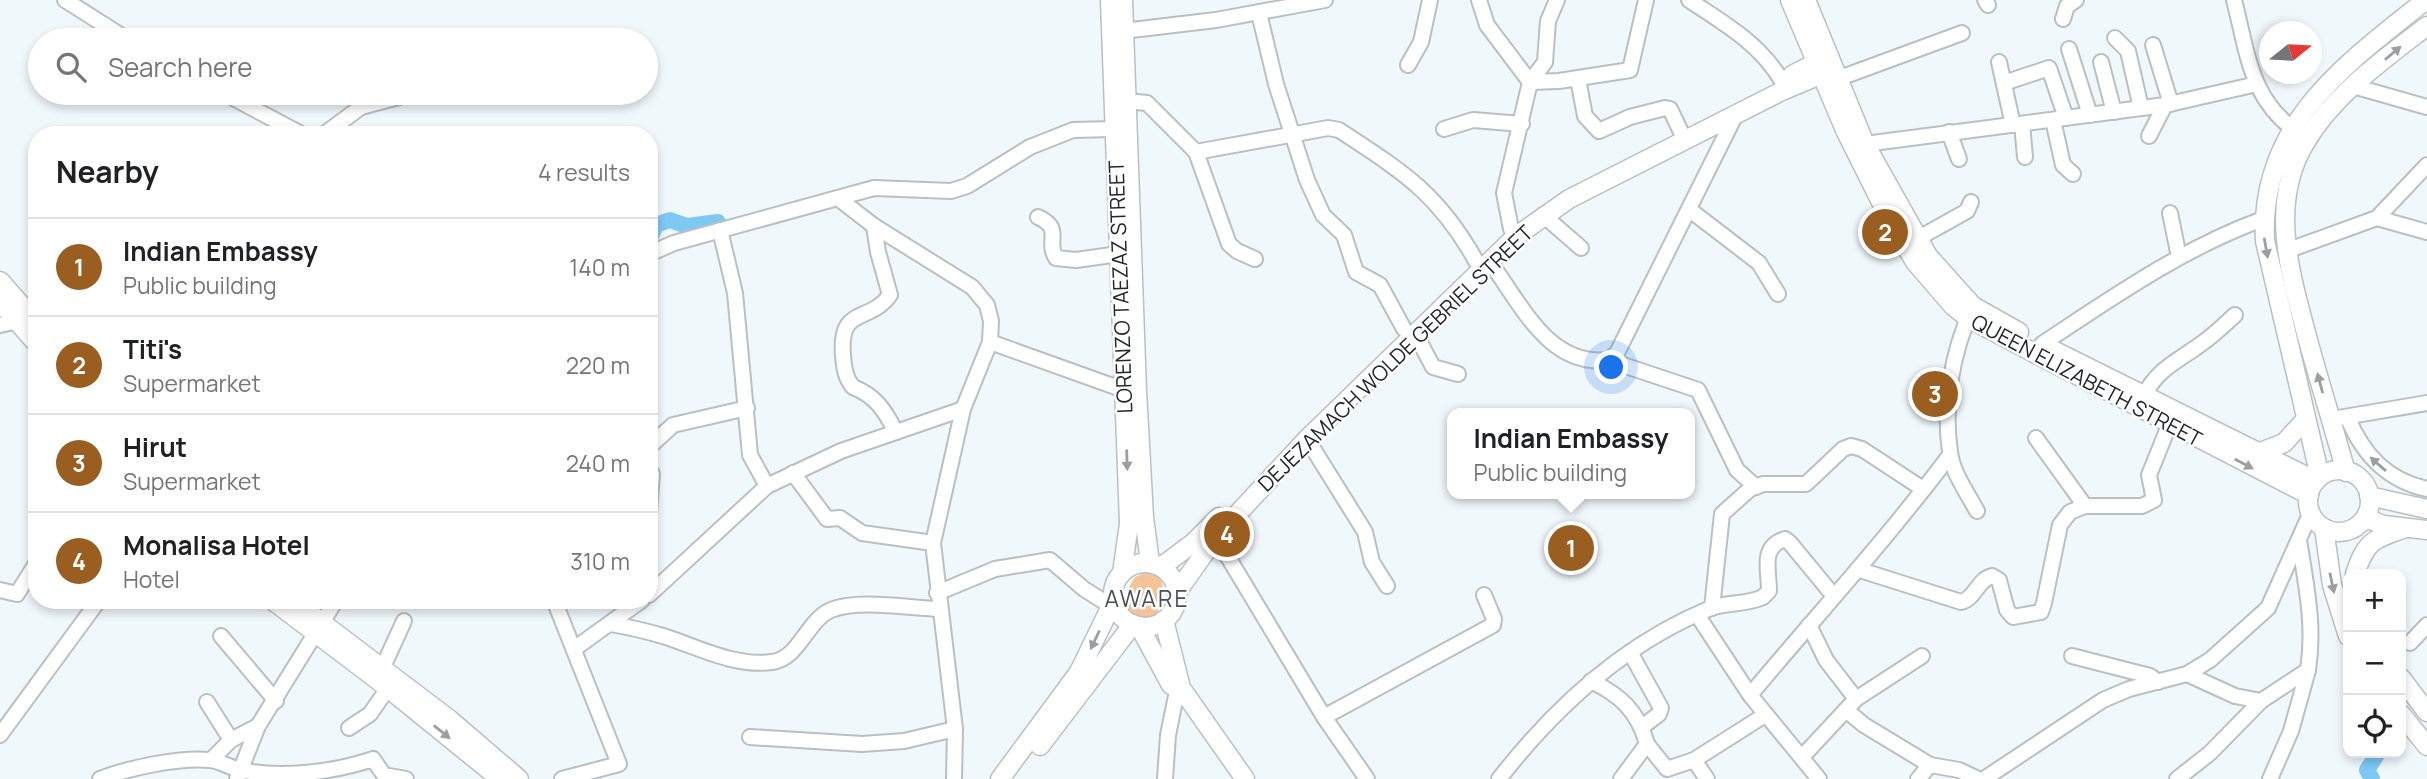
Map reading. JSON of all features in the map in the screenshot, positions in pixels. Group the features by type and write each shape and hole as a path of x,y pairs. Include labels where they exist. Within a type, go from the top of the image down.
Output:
{"main road":[{"name":"LORENZO TAEZAZ STREET","path":"1110,0 1113,129 1122,174 1144,517 1156,565"},
{"name":"LORENZO TAEZAZ STREET","path":"1122,573 1129,524 1119,254 1126,101 1123,0"},
{"name":"QUEEN ELIZABETH STREET","path":"1790,0 1917,239 1970,312 2042,344 2258,453 2314,492"},
{"name":"QUEEN ELIZABETH STREET","path":"1806,0 1845,130 1915,262 1932,284 1970,312 2170,423 2314,492"},
{"path":"2347,632 2332,585 2324,528 2314,492 2305,420 2273,285 2263,219 2274,165 2291,128 2329,82 2426,0"},
{"path":"2346,471 2339,418 2286,251 2285,208 2289,185 2296,159 2307,139 2353,86 2427,26"},
{"name":"DEJEZAMACH WOLDE GEBRIEL STREET","path":"1156,565 1208,529 1298,432 1483,261 1511,229 1568,190 1681,132 1782,81 1828,68"},
{"name":"DEJEZAMACH WOLDE GEBRIEL STREET","path":"1483,261 1543,215 1828,68"},
{"path":"0,281 28,313"},
{"path":"0,302 9,323 28,337"},
{"name":"DEJEZAMACH WOLDE GEBRIEL STREET","path":"1177,592 1216,537 1409,331"},
{"path":"2258,453 2284,443 2305,420"},
{"path":"2314,492 2328,473 2346,471 2362,481 2369,496 2359,524 2354,569"},
{"path":"2369,496 2427,509"},
{"path":"2324,528 2344,532 2359,524 2427,530"},
{"path":"2356,569 2366,546 2375,538 2406,528"},
{"path":"1000,779 1079,672 1112,603 1114,590 1122,573 1135,565 1156,565 1169,574 1177,592 1172,613 1157,625 1136,625"},
{"path":"1112,603 1136,625 1176,696 1233,779"},
{"path":"286,609 382,669 449,719 519,779"},
{"path":"300,609 320,630 388,688 500,779"},
{"path":"1164,620 1181,688 1245,779"},
{"path":"1014,779 1136,625"},
{"path":"2406,685 2427,712"},
{"path":"2406,720 2427,746"}],"street":[{"path":"65,0 109,28"},
{"path":"1123,31 1259,13 1325,0"},
{"path":"1408,65 1421,42 1430,0"},
{"path":"1479,0 1487,25 1531,82"},
{"path":"1511,229 1504,193 1531,82 1545,62 1548,21 1557,0"},
{"path":"1531,82 1578,79 1630,71 1646,0"},
{"path":"1689,0 1762,52 1782,81"},
{"path":"2063,19 2067,6 2076,0"},
{"path":"2234,0 2264,102 2307,139"},
{"path":"1259,13 1293,135 1319,208 1344,235 1356,272 1380,285 1386,292 1433,367 1458,374"},
{"path":"1828,68 1962,33"},
{"path":"2115,38 2128,51 2141,108"},
{"path":"2149,136 2168,104 2153,45"},
{"path":"2069,49 2090,115"},
{"path":"1998,62 2025,157"},
{"path":"2101,62 2114,112"},
{"path":"2004,82 2049,68 2059,119 2063,165 2073,174"},
{"path":"1578,79 1585,116 1599,131 1630,117 1665,108 1670,109 1681,132"},
{"path":"1865,144 2168,104 2257,84"},
{"path":"2353,86 2427,107"},
{"path":"1126,101 1147,103 1196,152 1229,243 1237,251 1255,259"},
{"path":"247,105 286,126"},
{"path":"335,126 361,107 369,105"},
{"path":"1608,360 1617,353 1735,116"},
{"path":"1444,130 1473,120 1522,124"},
{"path":"1196,152 1328,128 1339,130 1408,176 1439,205 1543,337 1580,358 1596,362 1608,360 1698,390 1737,470 1756,487"},
{"path":"658,251 720,230 888,187 950,191 967,186 1030,147 1073,130 1113,129"},
{"path":"1949,132 1959,159"},
{"path":"2286,251 2377,218 2427,164"},
{"path":"839,199 874,226 972,287 987,305 990,342 963,408 933,543 955,729 954,779"},
{"path":"1917,239 1967,211 1971,202"},
{"path":"1690,210 1759,263 1778,294"},
{"path":"2171,214 2179,257"},
{"path":"1543,215 1581,248"},
{"path":"1038,217 1048,222 1054,232 1053,253 1056,258 1076,260 1119,254"},
{"path":"2377,218 2427,232"},
{"path":"2042,344 2179,257 2228,232 2263,219"},
{"path":"874,226 877,252 890,295 885,302 853,317 845,327 842,340 844,368 853,387 868,393 879,403 896,432"},
{"path":"720,230 735,293 750,455 767,486"},
{"path":"1970,312 1956,355 1949,394 1950,454 1977,511"},
{"path":"2144,396 2152,378 2203,343 2235,315"},
{"path":"990,342 1124,390"},
{"path":"2427,403 2339,418 2375,461 2400,481 2427,489"},
{"path":"658,439 673,425 747,408"},
{"path":"658,587 767,486 841,450 963,408"},
{"path":"1860,570 1961,602 1968,600 1986,577 1992,576 1999,580 2007,610 2013,617 2035,615 2041,612 2044,603 2060,525 2070,513 2085,506 2142,506 2154,500 2150,475 2170,423"},
{"path":"2036,438 2085,506"},
{"path":"1307,439 1365,532 1371,562 1387,586"},
{"path":"1712,608 1721,514 1756,487 1763,484 1806,484 1843,449 1851,446 1862,449 1923,489"},
{"path":"1750,695 1833,595 1860,570 1950,454"},
{"path":"793,473 827,519 840,519 862,533 933,543"},
{"path":"1809,625 1864,725 1930,765 1959,769 1981,779 2006,773 2103,700 2187,674 2210,660 2261,617 2275,597 2299,540 2314,492"},
{"path":"1216,537 1324,717 1367,779"},
{"path":"1499,779 1550,716 1630,652 1712,608 1763,597 1769,591 1769,545 1785,539 1833,595"},
{"path":"2270,779 2291,731 2308,670 2312,640 2299,540"},
{"path":"937,593 995,569 1050,560 1084,589 1112,603"},
{"path":"0,590 17,594 28,576"},
{"path":"1324,717 1493,625 1494,619 1485,595"},
{"path":"611,624 662,636 726,658 770,663 779,661 789,653 816,620 832,610 852,606 939,609"},
{"path":"0,735 92,609"},
{"path":"239,775 258,726 331,609"},
{"path":"558,609 619,764 562,779"},
{"path":"574,649 630,609"},
{"path":"1698,616 1750,695 1819,779"},
{"path":"382,669 404,621"},
{"path":"2410,643 2427,625"},
{"path":"221,636 276,701"},
{"path":"1630,652 1661,708 1659,714 1642,727"},
{"path":"1802,757 1851,705 1922,656"},
{"path":"2073,656 2150,676 2158,682"},
{"path":"2178,779 2199,772 2261,701 2308,670"},
{"path":"2187,674 2235,696 2261,701"},
{"path":"1591,681 1626,701 1642,727 1647,744 1667,769 1694,760 1765,715"},
{"path":"349,728 370,714 388,688"},
{"path":"1165,779 1168,735 1176,696"},
{"path":"207,702 231,740"},
{"path":"101,779 211,760 231,740 258,726"},
{"path":"750,737 862,744 904,741 955,729"},
{"path":"1621,779 1647,744"},
{"path":"211,760 239,775 354,772 375,760 384,775 406,779"},
{"path":"1694,760 1707,779"},
{"path":"1918,779 1930,765"}],"shaded area":[{"path":"1145,573 1159,578 1163,596 1155,616 1138,623 1130,619 1124,596 1135,577"}],"waterway":[{"path":"658,224 670,220 687,226 718,222"},
{"path":"2372,779 2367,770 2375,758"}],"place":[{"name":"Titi's","path":"1885,232"},
{"name":"Hirut","path":"1935,394"},
{"name":"Monalisa Hotel","path":"1227,534"},
{"name":"Indian Embassy","path":"1571,548"}],"district":[{"name":"AWARE","path":"1147,598"}]}
